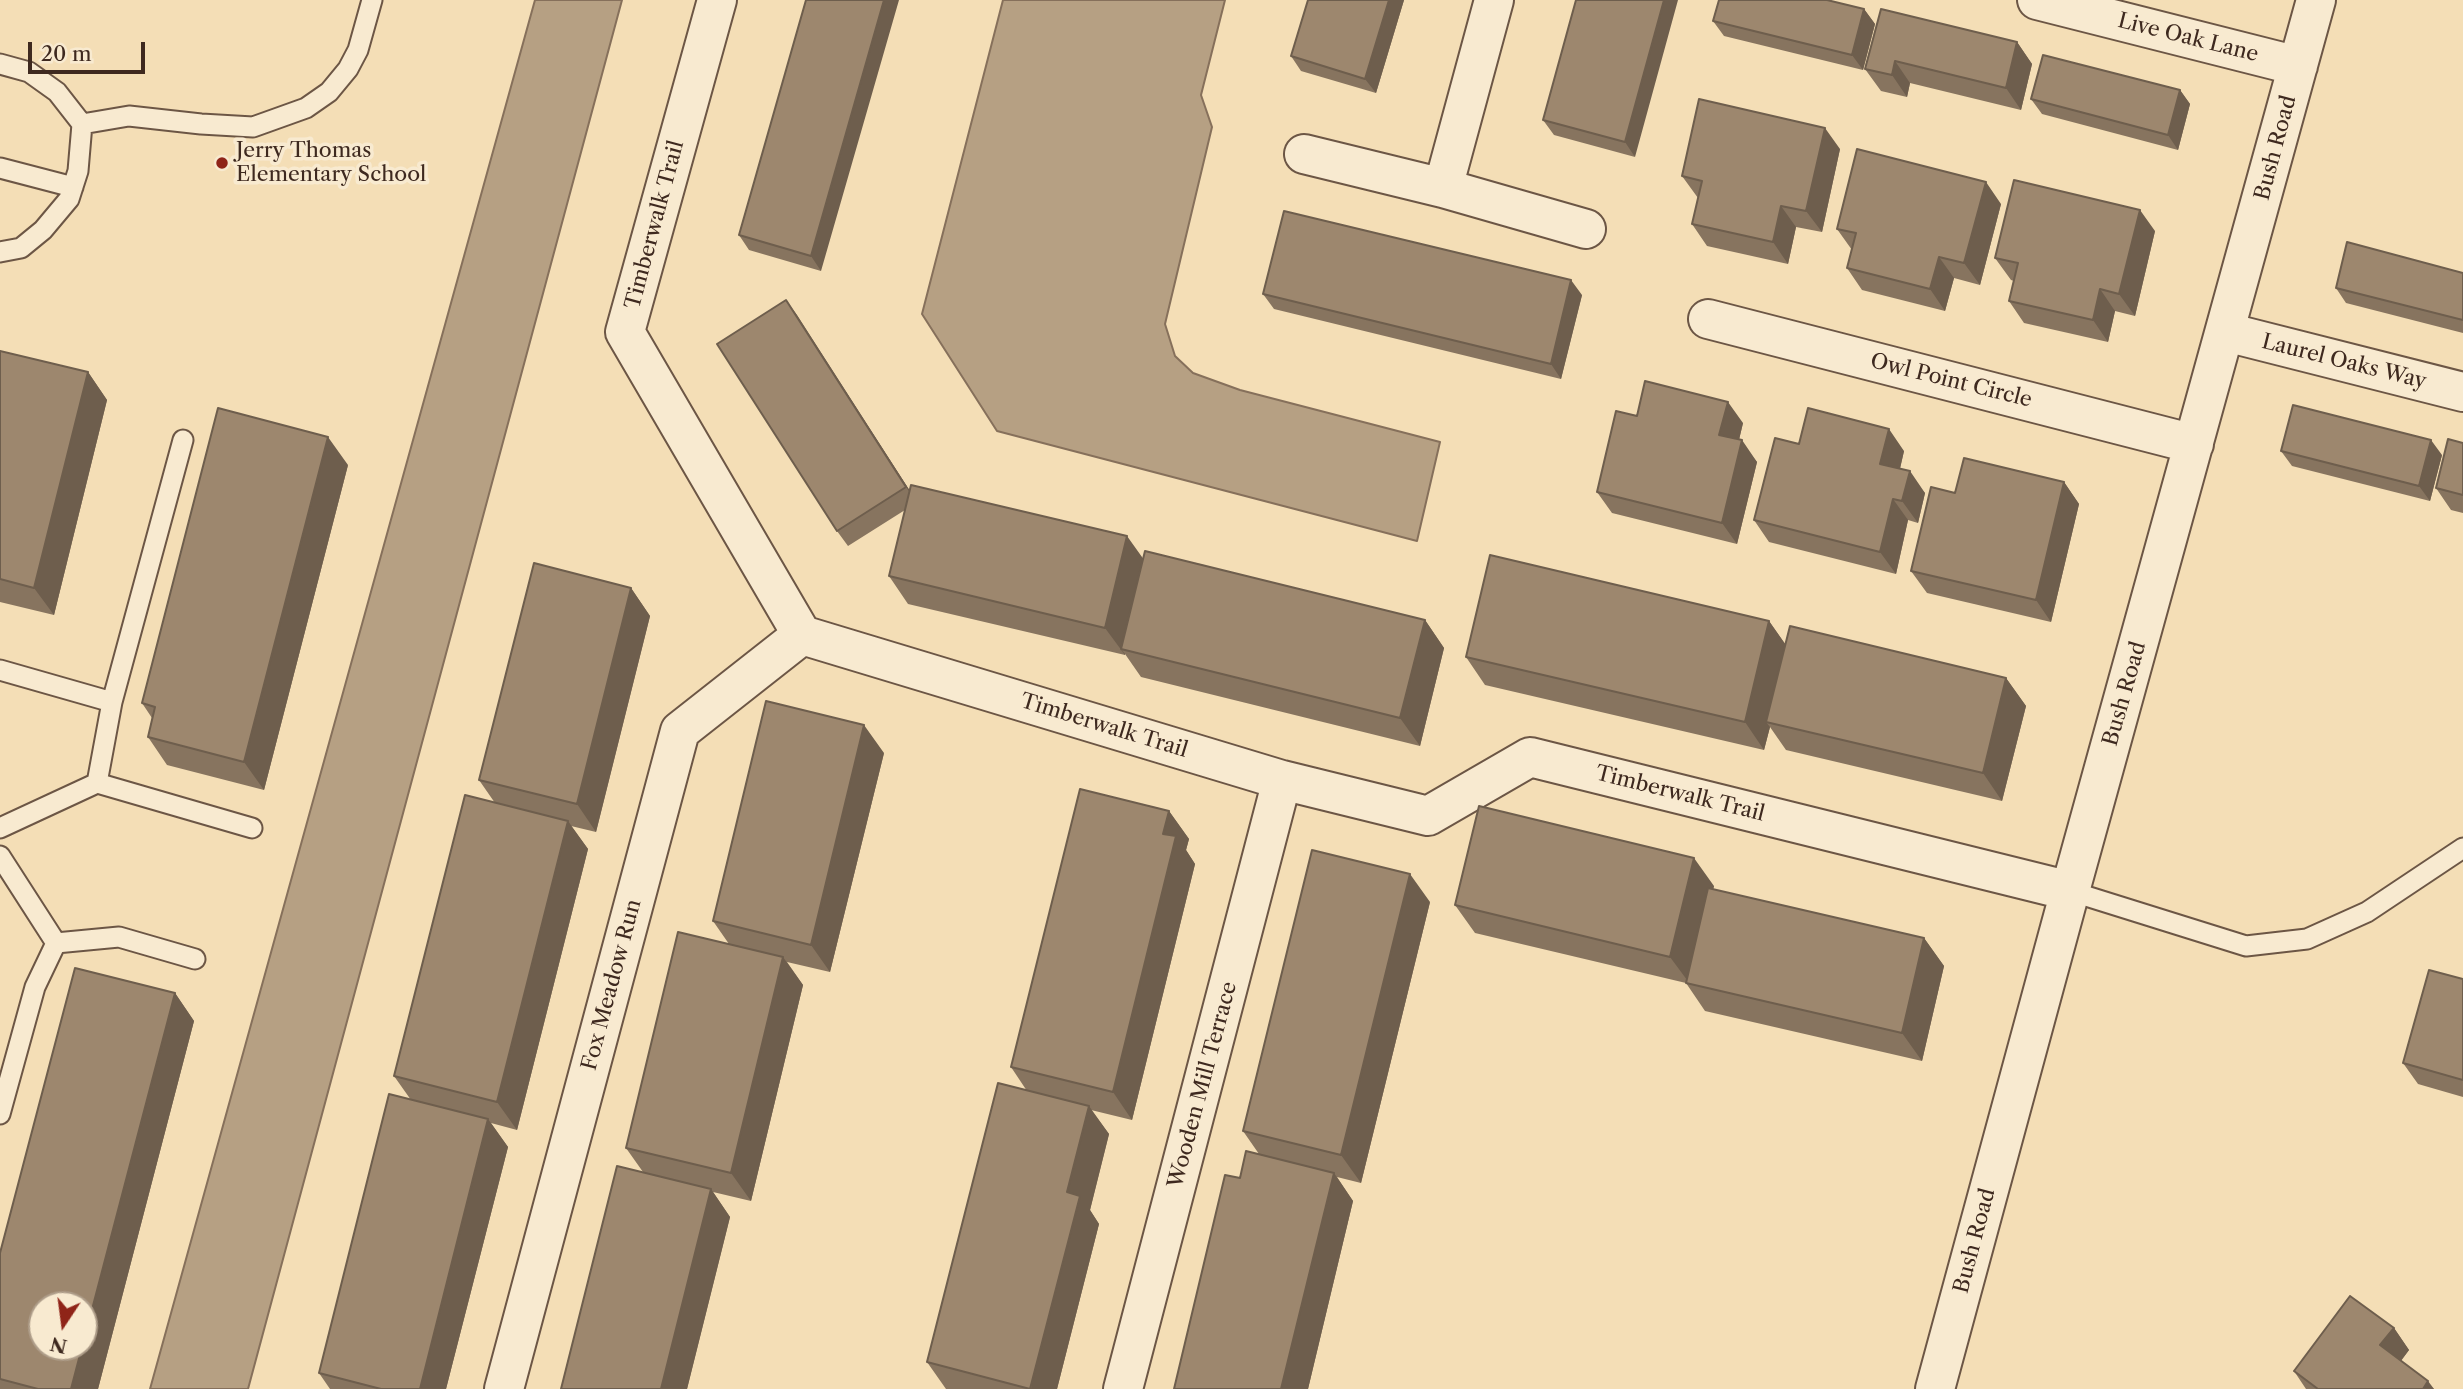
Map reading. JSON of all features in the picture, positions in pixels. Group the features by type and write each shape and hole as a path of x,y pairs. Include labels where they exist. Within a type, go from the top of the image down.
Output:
{"street":[{"name":"Timberwalk Trail","path":"717,0 625,332 802,635 1282,780 1428,816 1530,757 2070,891"},
{"path":"1443,188 1494,0"},
{"name":"Live Oak Lane","path":"2037,0 2298,66"},
{"name":"Bush Road","path":"1935,1389 2316,0"},
{"path":"1304,154 1443,188 1587,229"},
{"name":"Owl Point Circle","path":"1708,318 2194,444"},
{"name":"Laurel Oaks Way","path":"2226,332 2463,392"},
{"name":"Fox Meadow Run","path":"504,1389 680,731 802,635"},
{"name":"Wooden Mill Terrace","path":"1123,1389 1282,780"}],"lane":[{"path":"82,124 129,116 253,127 306,108 329,92 348,69 358,50 372,0"},
{"path":"0,64 29,72 57,92 82,124 78,171 69,199 44,230 22,248 0,252"},
{"path":"0,167 72,187"},
{"path":"97,783 112,702 183,439"},
{"path":"0,670 112,702"},
{"path":"0,828 97,783 252,828"},
{"path":"2070,891 2246,946 2307,939 2367,912 2463,848"},
{"path":"0,856 56,943"},
{"path":"56,943 119,937 195,959"},
{"path":"0,1114 35,986 56,943"}],"shaded area":[{"path":"535,0 622,0 248,1389 150,1389"},
{"path":"1003,0 1225,0 1201,95 1212,127 1165,324 1175,356 1193,373 1240,390 1440,442 1417,541 997,431 922,314"}],"building":[{"path":"806,0 884,0 811,256 739,235"},
{"path":"1308,0 1389,0 1365,79 1291,56"},
{"path":"1576,0 1664,0 1625,142 1543,120"},
{"path":"1719,0 1827,0 1864,9 1852,55 1713,21"},
{"path":"1881,9 2017,42 2006,88 1895,61 1892,75 1865,69"},
{"path":"2043,55 2180,90 2168,135 2031,99"},
{"path":"1699,99 1825,128 1806,211 1781,206 1773,242 1692,224 1702,181 1682,176"},
{"path":"1857,149 1986,182 1964,263 1939,257 1930,289 1847,268 1856,233 1837,229"},
{"path":"2014,180 2140,210 2119,294 2100,289 2093,320 2009,301 2018,263 1995,258"},
{"path":"1284,211 1571,280 1551,364 1263,294"},
{"path":"2347,242 2463,273 2463,320 2336,288"},
{"path":"786,300 906,487 837,531 717,344"},
{"path":"0,351 88,372 34,588 0,579"},
{"path":"1645,381 1728,402 1719,435 1742,440 1722,523 1597,492 1616,411 1637,416"},
{"path":"2293,405 2431,440 2419,486 2281,451"},
{"path":"218,408 328,437 244,762 148,737 155,707 142,703"},
{"path":"1808,408 1889,429 1880,464 1910,471 1902,501 1893,499 1880,552 1754,520 1775,438 1799,444"},
{"path":"2448,439 2463,443 2463,495 2436,488"},
{"path":"1964,458 2064,482 2036,600 1911,571 1931,487 1955,493"},
{"path":"911,485 1127,536 1105,628 889,576"},
{"path":"1145,551 1425,620 1400,718 1121,649"},
{"path":"1490,555 1769,621 1745,722 1466,657"},
{"path":"534,563 631,588 577,804 479,780"},
{"path":"1790,626 2006,678 1983,773 1766,722"},
{"path":"766,701 864,725 811,945 713,921"},
{"path":"1080,789 1169,811 1163,834 1176,836 1113,1092 1011,1067"},
{"path":"465,795 568,821 497,1102 394,1076"},
{"path":"1479,806 1694,858 1670,957 1455,905"},
{"path":"1312,850 1410,874 1341,1155 1243,1131"},
{"path":"1708,888 1924,938 1902,1033 1686,983"},
{"path":"678,932 783,957 731,1173 626,1148"},
{"path":"75,968 175,993 97,1291 28,1291 28,1361 78,1361 71,1389 38,1389 0,1379 0,1253"},
{"path":"2429,970 2463,979 2463,1080 2403,1063"},
{"path":"998,1083 1089,1106 1067,1192 1080,1196 1030,1389 927,1362"},
{"path":"389,1094 488,1119 420,1389 381,1389 319,1373"},
{"path":"1246,1151 1334,1173 1281,1389 1174,1389 1225,1175 1240,1178"},
{"path":"617,1166 711,1189 661,1389 561,1389"},
{"path":"2350,1296 2394,1328 2380,1345 2428,1381 2423,1389 2318,1389 2294,1371"}],"place":[{"name":"Jerry Thomas Elementary School","path":"222,163"}]}
